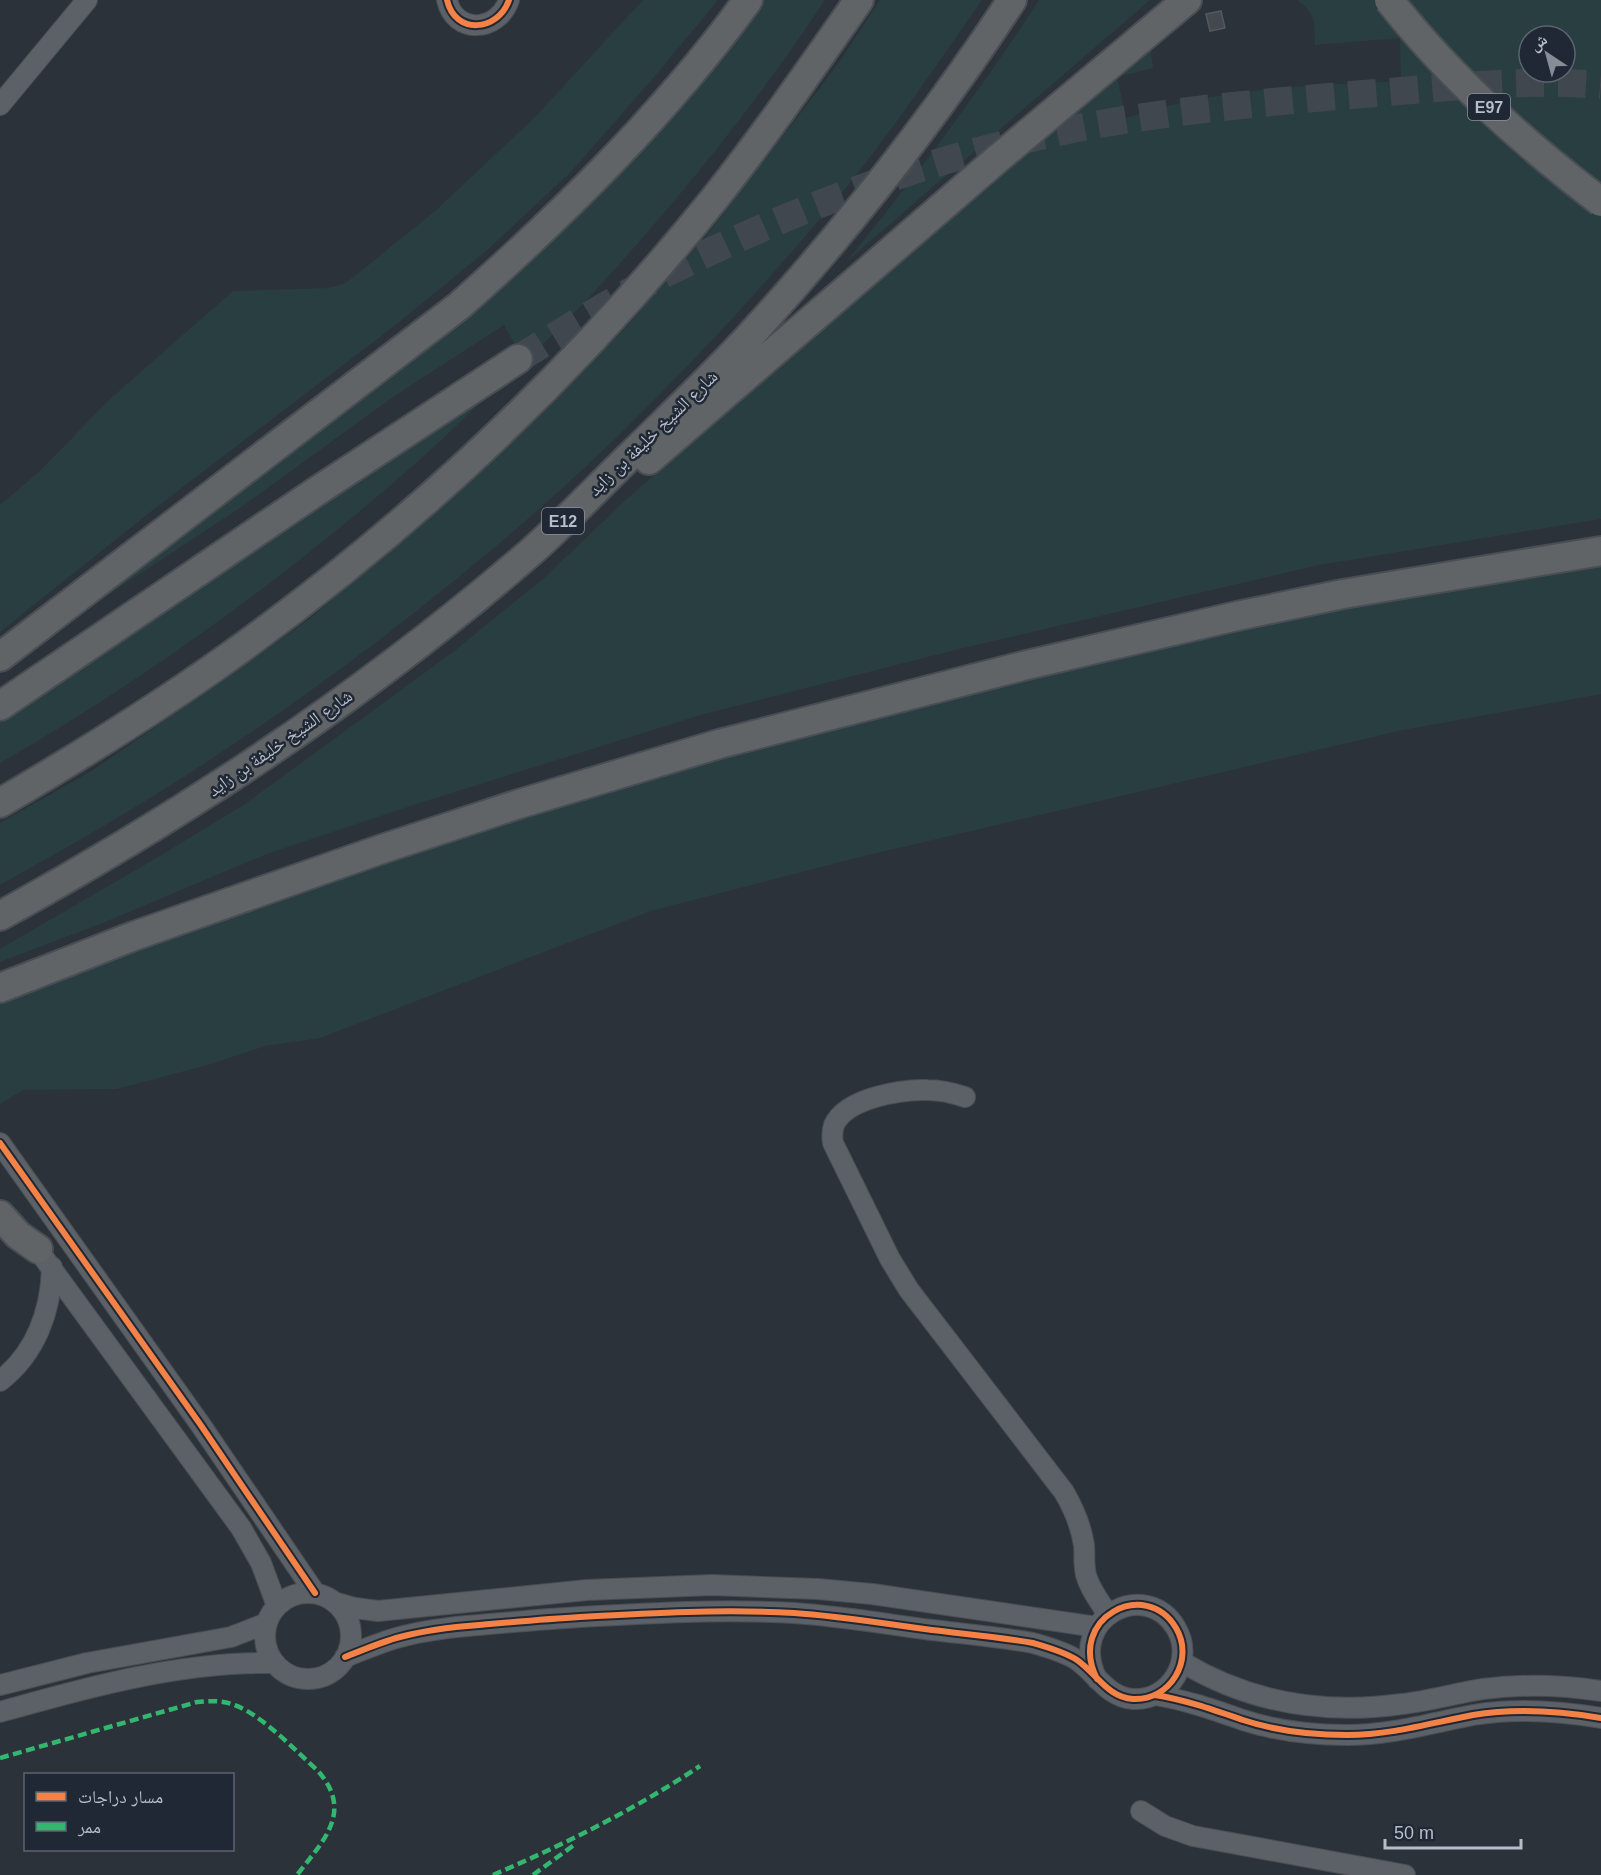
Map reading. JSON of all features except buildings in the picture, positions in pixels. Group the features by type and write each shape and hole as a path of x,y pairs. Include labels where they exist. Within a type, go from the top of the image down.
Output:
{"highway":[{"path":"0,657 459,306 582,192 667,101 748,0"},
{"path":"0,803 132,723 255,638 371,547 482,449 587,345 674,247 743,161 859,0"},
{"name":"شارع الشيخ خليفة بن زايد","path":"0,916 134,840 286,741 412,647 534,549 704,384 786,295 896,163 1012,0"},
{"path":"534,549 615,488 678,436 995,161 1187,0"},
{"name":"E97","path":"1389,0 1436,54 1494,112 1552,164 1601,202"},
{"path":"0,706 314,493 518,359"},
{"path":"0,988 134,936 382,849 530,801 730,741 1026,665 1227,619 1343,594 1601,552"},
{"path":"0,1215 18,1235 45,1258"}],"street":[{"path":"0,105 87,0"},
{"path":"447,0 459,20 476,25 485,24 501,15 509,0"},
{"path":"965,1097 931,1090 896,1092 878,1096 846,1111 839,1117 834,1125 833,1143 890,1259 909,1290 1064,1492 1074,1509 1084,1545 1086,1575 1103,1621"},
{"path":"0,1143 193,1414 315,1593 334,1602 378,1611 587,1590 712,1585 765,1586 893,1596 1103,1621"},
{"path":"0,1202 45,1258 241,1528 261,1563 277,1606"},
{"path":"0,1381 20,1362 42,1327 52,1287 45,1258"},
{"path":"315,1593 295,1595 277,1606 267,1623 266,1644 274,1663 290,1675 321,1677 345,1658 400,1636 450,1628 632,1614 783,1613 847,1619 1036,1644 1077,1660 1097,1678"},
{"path":"334,1602 341,1609 350,1628 349,1648 345,1658"},
{"path":"1131,1606 1154,1609 1164,1614 1178,1630 1182,1641 1182,1662 1173,1682 1155,1695 1145,1698 1123,1697 1104,1687 1097,1678 1092,1669 1089,1647 1103,1621 1119,1609 1131,1606"},
{"path":"0,1685 87,1663 231,1637 267,1623"},
{"path":"0,1712 104,1685 197,1666 248,1662 274,1663"},
{"path":"1182,1662 1234,1689 1287,1703 1347,1708 1393,1705 1480,1690 1525,1686 1554,1686 1601,1691"},
{"path":"1155,1695 1201,1705 1269,1727 1320,1734 1348,1735 1396,1731 1474,1715 1503,1712 1543,1712 1601,1718"},
{"path":"1141,1811 1165,1826 1200,1838 1405,1875"}],"green space":[{"path":"643,0 718,0 570,173 485,252 393,327 158,506 0,632 0,505 39,472 110,399 233,291 329,288 346,283 434,212 534,118"},
{"path":"762,0 825,0 745,113 687,185 596,290 525,362 504,325 393,397 243,506 68,621 343,411"},
{"path":"880,0 982,0 859,172 763,285 681,373 596,457 508,536 383,637 296,701 208,761 102,827 0,885 0,823 93,770 312,617 479,474 552,404 628,325 710,231 838,64"},
{"path":"1039,0 1150,0 846,262 946,134 994,68"},
{"path":"1297,0 1601,0 1601,519 1319,565 959,649 704,714 426,801 267,854 105,922 0,962 0,949 245,804 453,652 545,577 629,497 1150,43 1153,68 1117,77 1126,118 1193,101 1262,90 1401,81 1400,38 1315,45 1313,19 1308,10"},
{"path":"515,369 423,457 374,500 272,581 112,695 0,763 0,715"},
{"path":"1601,564 1601,694 1403,730 860,857 651,911 320,1038 265,1046 211,1064 117,1089 23,1090 0,1104 0,991 611,787 872,714 1150,647 1432,589"}],"tunnel":[{"path":"518,359 591,314 711,251 849,193 896,176 992,148 1117,121 1233,106 1476,85 1539,83 1601,85"}],"marked path":[{"path":"0,1758 197,1702 229,1703 255,1716 278,1734 318,1771 334,1800 331,1826 325,1838 297,1875"},
{"path":"493,1875 599,1825 700,1766"},
{"path":"533,1875 574,1845"}],"cycle path":[{"path":"447,0 459,19 467,24 477,25 496,18 504,11 509,0"},
{"path":"0,1143 200,1424 315,1593"},
{"path":"345,1657 400,1637 459,1627 660,1613 741,1611 794,1613 1033,1643 1072,1657 1084,1666 1091,1672 1097,1678 1103,1684 1116,1694 1133,1699 1146,1698 1158,1693 1176,1676 1182,1653 1181,1640 1176,1628 1163,1613 1147,1606 1130,1606 1114,1612 1100,1623 1092,1638 1090,1657 1097,1679"},
{"path":"1155,1695 1189,1702 1268,1727 1321,1734 1379,1733 1473,1715 1521,1711 1601,1718"}]}
